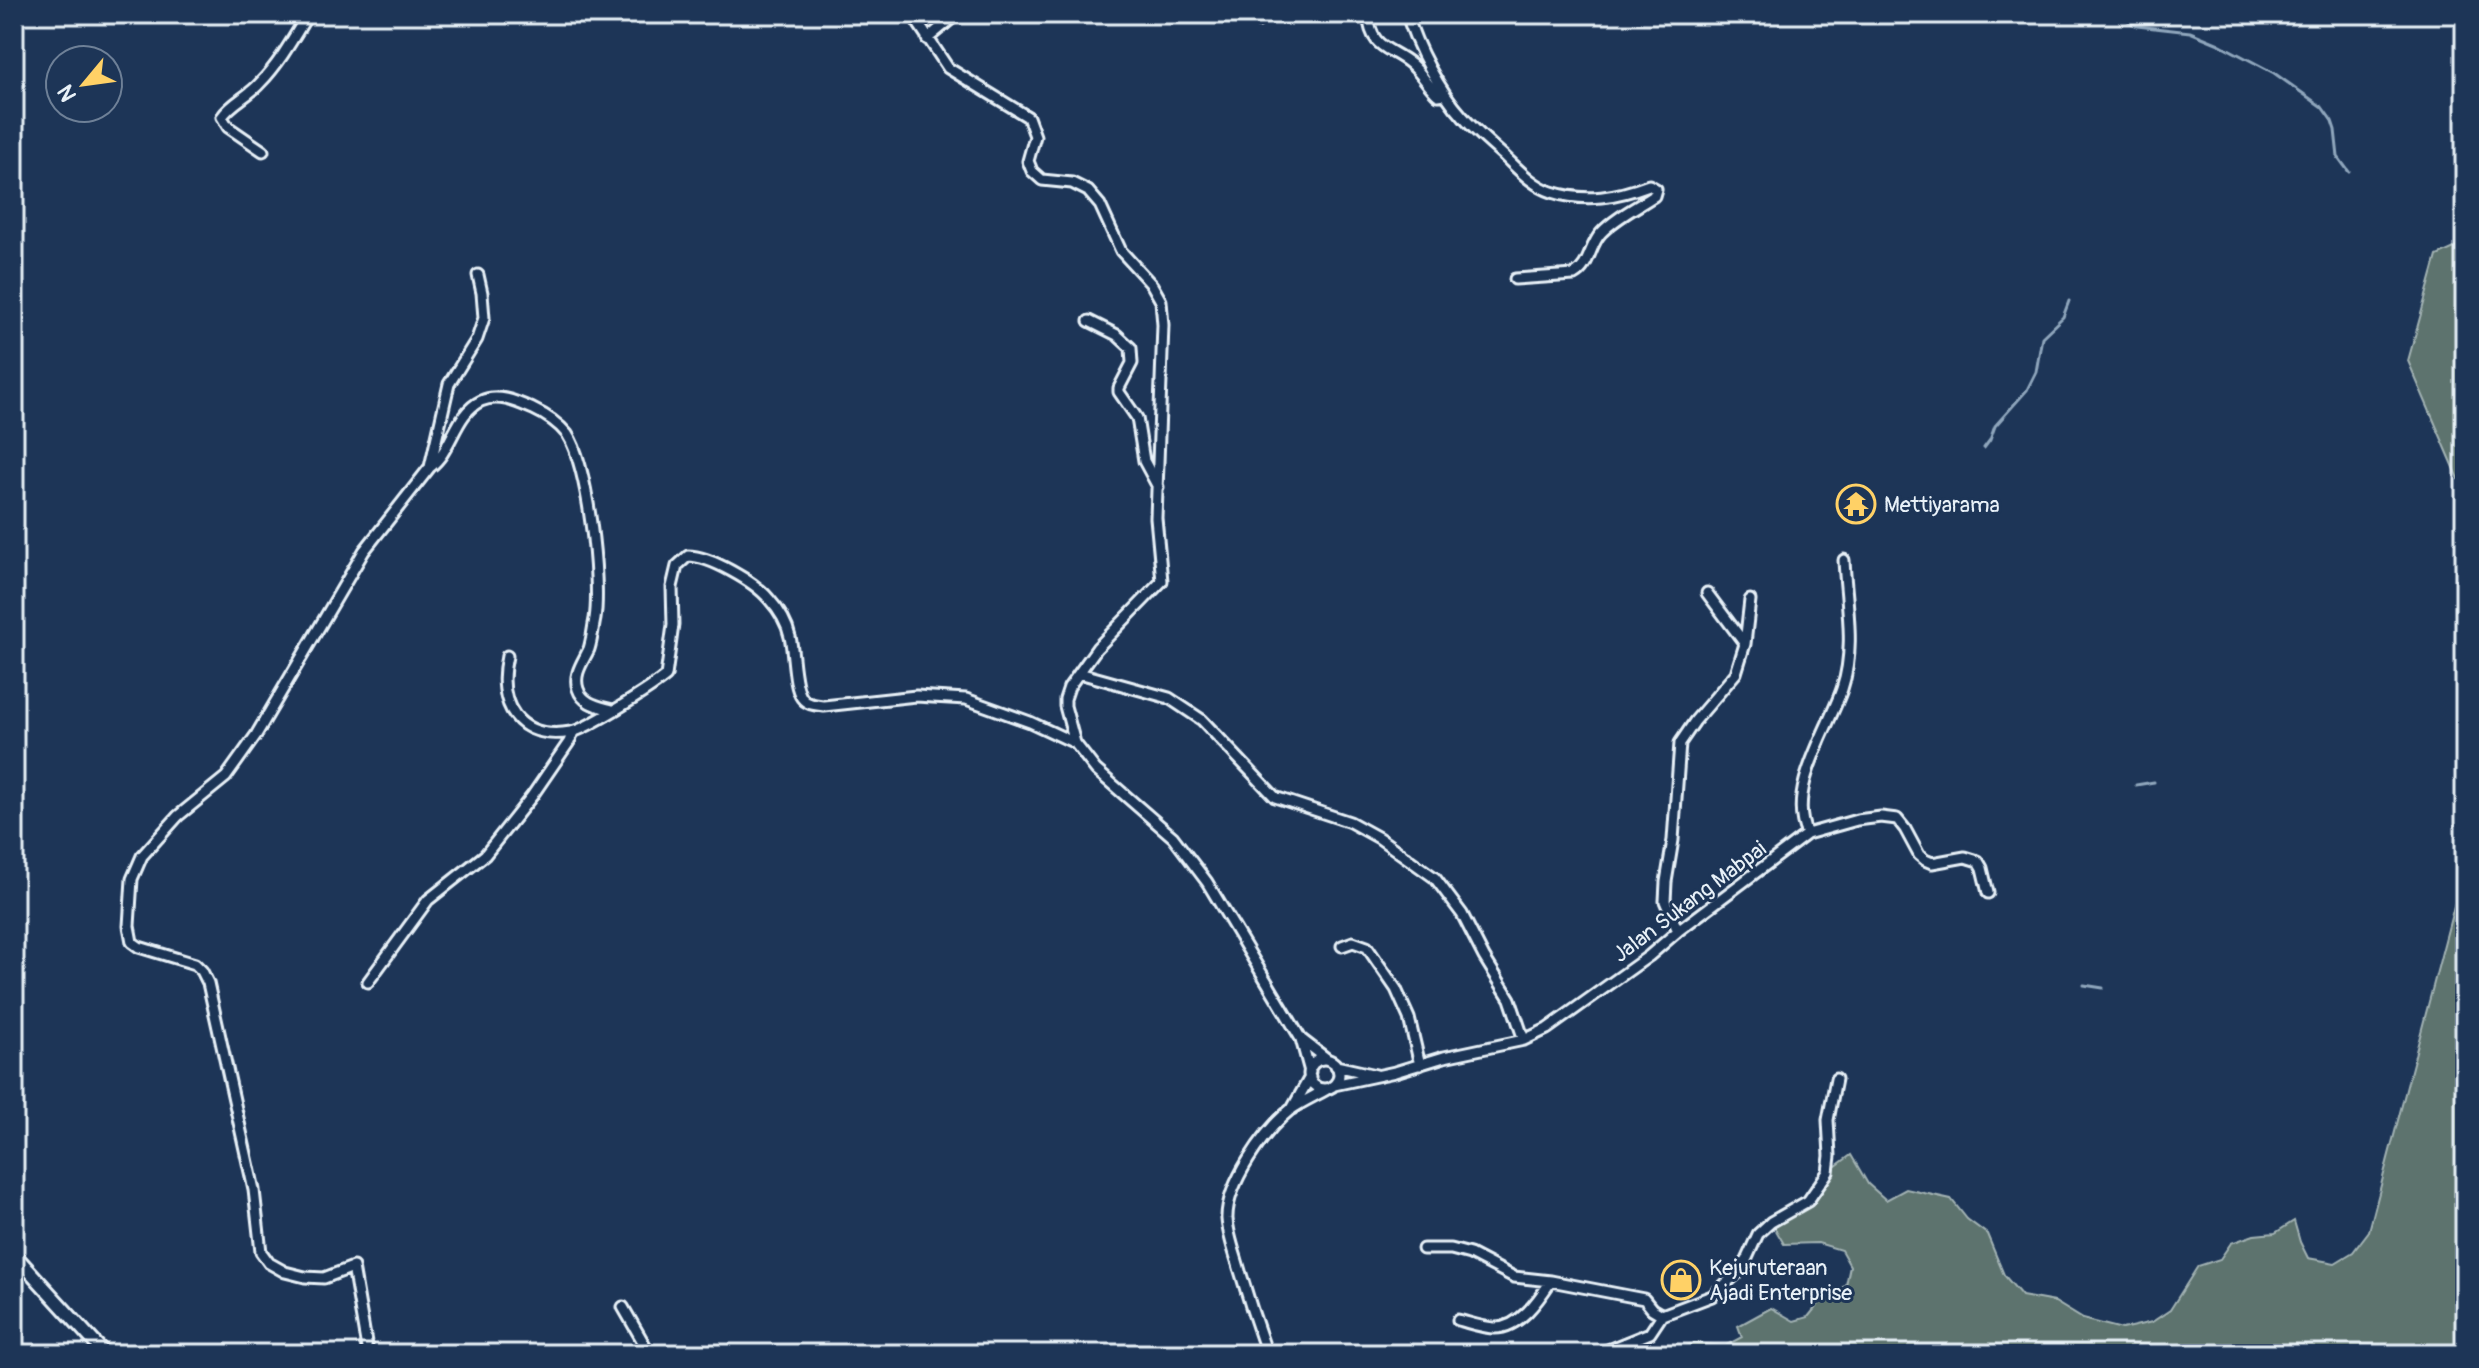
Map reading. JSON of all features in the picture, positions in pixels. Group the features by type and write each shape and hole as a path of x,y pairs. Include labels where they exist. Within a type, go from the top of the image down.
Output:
{"street":[{"path":"263,151 228,127 222,117 263,81 308,14"},
{"path":"912,14 948,68 1028,117 1035,136 1028,161 1032,171 1042,180 1072,183 1088,191 1100,205 1121,251 1152,285 1161,301 1163,325 1156,518 1162,581 1097,648 1069,687 1065,699 1075,743 1096,770 1173,837 1207,882 1301,1039 1316,1086 1330,1087 1339,1076 1333,1063 1301,1039"},
{"path":"927,39 957,14"},
{"path":"1368,14 1377,42 1413,66 1438,95 1445,94"},
{"path":"1407,14 1445,94 1462,116 1528,179 1551,192 1602,199 1649,185 1656,189 1654,196 1602,232 1579,273 1515,279"},
{"path":"430,467 449,384 477,339 484,318 478,275"},
{"path":"1089,321 1123,339 1131,348 1132,363 1119,392 1137,418 1144,461 1158,487"},
{"path":"368,1354 353,1267 324,1278 305,1277 285,1272 269,1263 261,1252 254,1190 208,983 195,964 139,947 132,942 129,926 132,879 142,856 178,816 226,777 256,735 364,551 438,461 466,414 480,401 496,396 531,408 552,420 567,434 580,462 597,582 596,614 590,647 576,678 584,699 612,710"},
{"path":"507,656 504,686 513,714 535,732 573,732 666,676 672,639 672,587 677,566 688,556 697,556 716,564 767,596 782,616 789,633 801,698 812,705 916,696 966,699 1030,722 1075,743"},
{"path":"1807,834 1803,828 1803,786 1843,687 1849,659 1844,560"},
{"path":"1707,593 1745,644"},
{"path":"1678,931 1665,901 1680,743 1736,673 1745,644 1750,600"},
{"path":"1079,673 1169,698 1202,720 1275,797 1350,822 1379,838 1435,878 1462,914 1510,999 1524,1040"},
{"path":"368,982 428,900 485,855 540,785 573,732"},
{"name":"Jalan Sukang Mabpai","path":"1292,1109 1330,1087 1524,1040 1560,1020 1649,956 1807,834 1857,820 1897,819 1925,860 1932,863 1965,857 1978,861 1988,893"},
{"path":"1342,946 1353,942 1367,947 1396,989 1409,1018 1420,1065"},
{"path":"1310,1075 1313,1065 1319,1060 1333,1063"},
{"name":"Jalan Sukang Mabpai","path":"1333,1063 1379,1075"},
{"name":"Jalan Sukang Mabpai","path":"1267,1354 1234,1252 1228,1212 1239,1178 1253,1153 1292,1109 1310,1075"},
{"path":"1598,1354 1650,1333 1662,1315 1712,1296 1742,1269 1758,1234 1771,1222 1808,1201 1828,1172 1828,1120 1836,1079"},
{"path":"1423,1249 1451,1249 1470,1254 1514,1277 1644,1299 1662,1315"},
{"path":"14,1254 105,1354"},
{"path":"1458,1320 1498,1328 1511,1325 1529,1310 1551,1281"},
{"path":"623,1307 650,1354"}],"green space":[{"path":"2465,243 2465,493 2408,361 2437,256"},
{"path":"2465,864 2465,1354 1665,1354 1694,1343 1725,1346 1742,1337 1738,1326 1771,1308 1794,1321 1808,1317 1821,1301 1846,1285 1850,1266 1841,1250 1818,1243 1784,1244 1771,1222 1795,1209 1828,1172 1851,1155 1868,1184 1886,1200 1906,1189 1951,1199 1967,1219 1987,1234 2004,1275 2022,1296 2055,1302 2083,1319 2122,1329 2152,1322 2170,1310 2198,1266 2220,1259 2231,1243 2254,1235 2275,1233 2294,1221 2308,1258 2335,1263 2353,1252 2369,1231"}],"waterway":[{"path":"2115,14 2137,26 2190,32 2274,73 2322,107 2335,130 2338,157 2349,172"},
{"path":"1984,448 1995,426 2027,390 2036,372 2042,337 2063,317 2069,301"},
{"path":"2136,785 2154,782"},
{"path":"2084,985 2103,988"}],"place":[{"name":"Mettiyarama","path":"1856,504"},
{"name":"Kejuruteraan Ajadi Enterprise","path":"1681,1280"}]}
